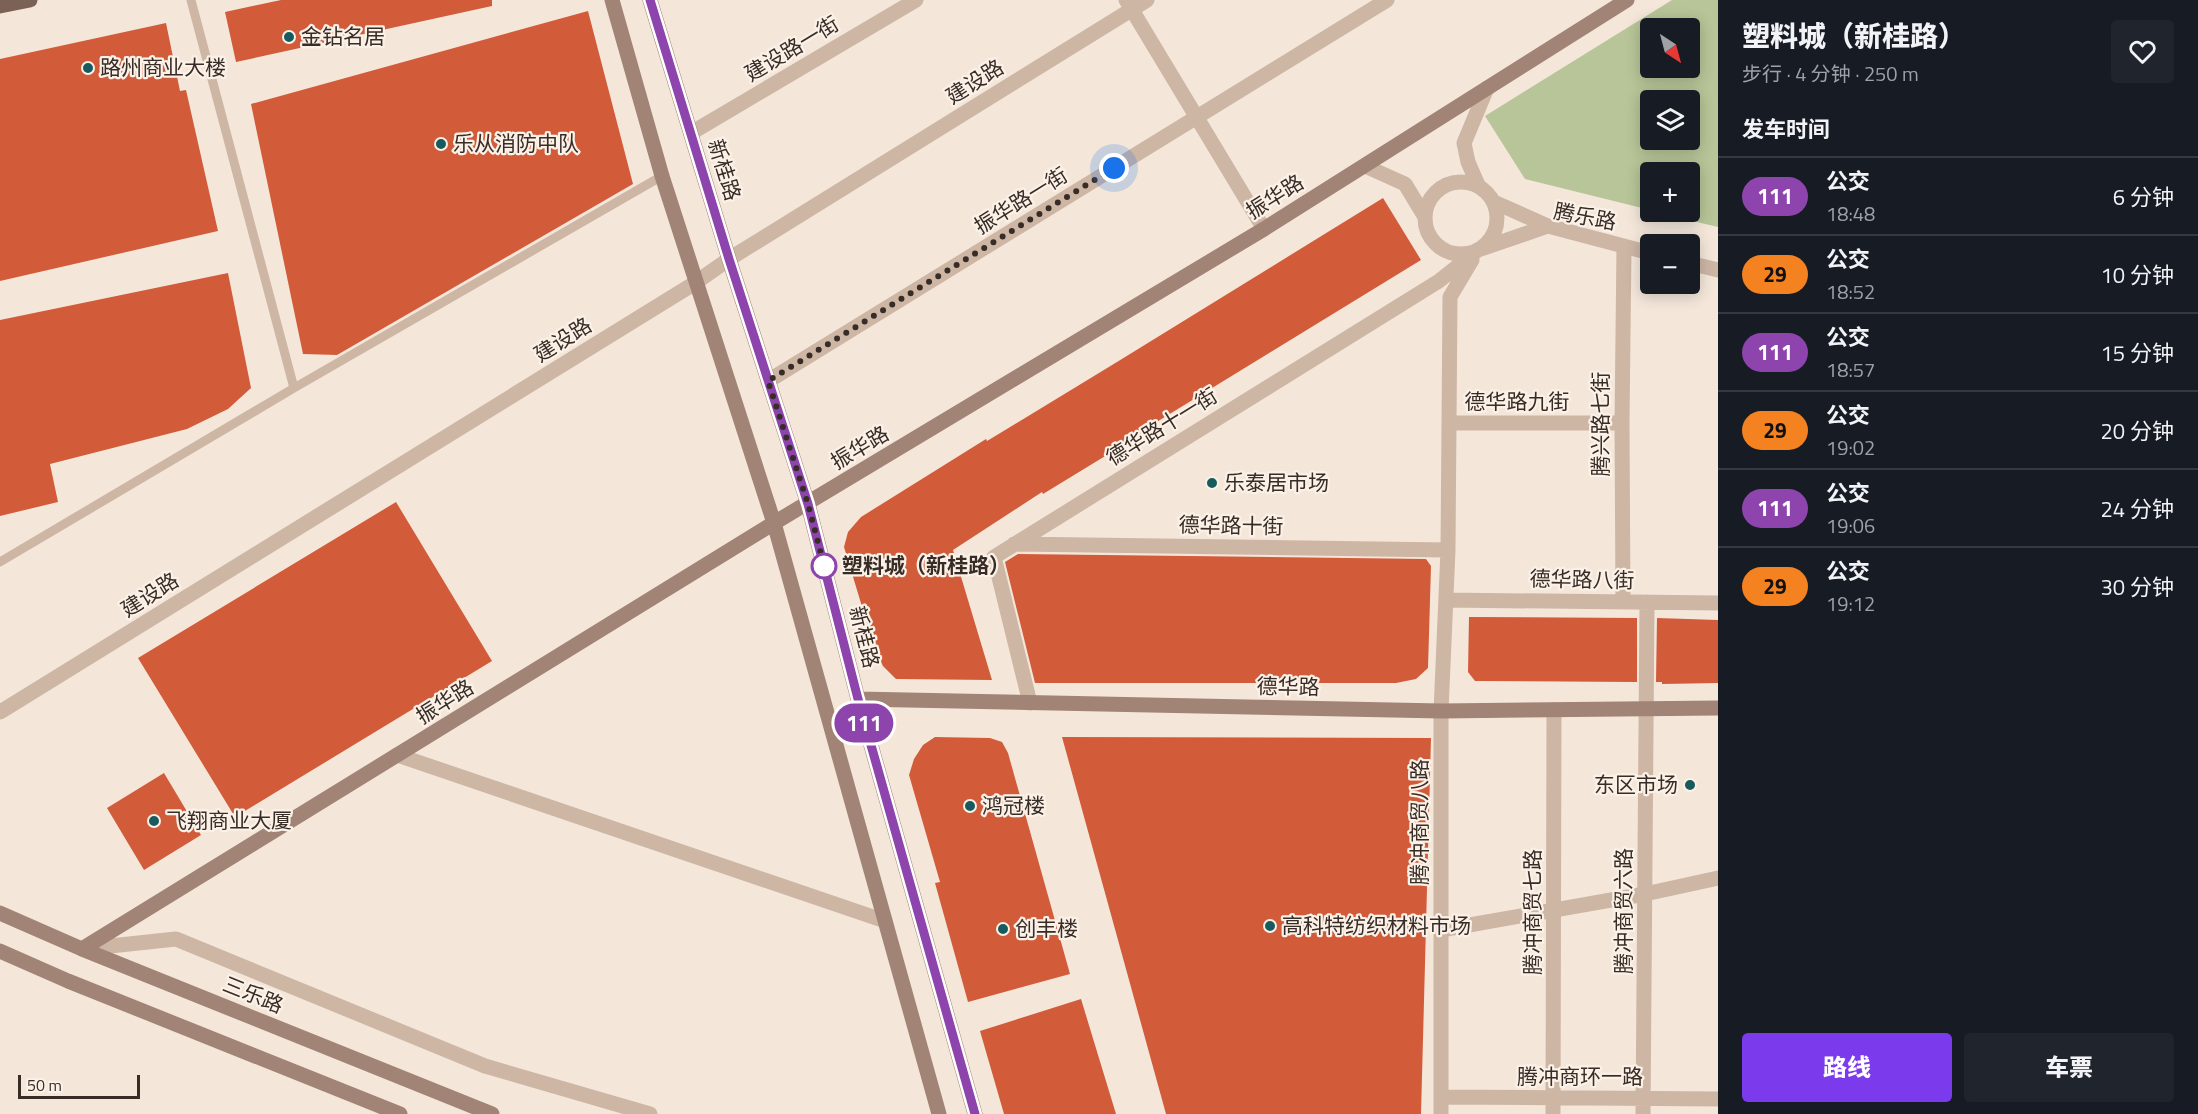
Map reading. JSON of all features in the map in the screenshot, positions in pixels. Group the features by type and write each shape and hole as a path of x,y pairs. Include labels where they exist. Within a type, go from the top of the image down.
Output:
{"main road":[{"path":"0,6 30,0"}],"street":[{"path":"612,0 695,283 774,523 939,1114"},
{"name":"新桂路","path":"650,0 729,259 808,504 858,699 975,1114"},
{"name":"建设路一街","path":"691,133 916,0"},
{"name":"建设路","path":"0,712 695,283 729,259 1128,5 1147,0"},
{"name":"振华路一街","path":"768,381 1387,0"},
{"name":"振华路","path":"82,949 774,523 1264,229 1627,0"},
{"path":"1128,5 1264,229"},
{"path":"1478,185 1468,162 1464,143 1488,88"},
{"path":"1365,166 1405,184 1425,217"},
{"path":"1456,182 1478,185 1494,201 1497,223 1494,234 1478,250 1466,254 1442,249 1432,240 1426,229 1427,204 1444,186 1456,182"},
{"path":"1494,201 1548,226"},
{"name":"腾乐路","path":"1478,250 1548,226 1640,250"},
{"name":"腾兴路七街","path":"1623,602 1624,246"},
{"name":"腾冲商贸八路","path":"1441,1114 1441,711 1448,550 1449,297 1478,250"},
{"name":"德华路十一街","path":"1030,703 994,557 1439,281 1478,250"},
{"path":"1700,266 1718,270"},
{"name":"德华路九街","path":"1449,423 1622,423"},
{"name":"德华路十街","path":"1014,544 1448,550"},
{"name":"德华路八街","path":"1446,600 1718,603"},
{"name":"腾冲商贸六路","path":"1643,1114 1647,602"},
{"name":"德华路","path":"858,699 1441,711 1718,708"},
{"name":"腾冲商贸七路","path":"1553,1114 1554,710"},
{"path":"397,755 885,921"},
{"path":"1441,930 1645,894 1718,878"},
{"name":"三乐路","path":"0,913 82,949 492,1114"},
{"path":"82,949 176,939 486,1066 650,1114"},
{"path":"0,951 79,986 400,1114"},
{"name":"腾冲商环一路","path":"1441,1097 1718,1099"}],"lane":[{"path":"191,0 294,388"},
{"path":"0,562 294,388 662,176"}],"green space":[{"path":"1672,0 1718,0 1718,227 1697,222 1700,222 1700,162 1640,162 1640,208 1525,179 1485,116 1640,20 1640,78 1700,78 1700,18 1643,18"}],"building":[{"name":"金钻名居","path":"281,0 492,0 492,6 236,62 225,12"},
{"name":"乐从消防中队","path":"588,11 633,184 337,355 303,354 251,104"},
{"path":"166,23 180,91 186,90 218,231 0,281 0,59"},
{"path":"1383,198 1421,260 1155,423 1156,425 1043,494 1042,492 953,550 992,680 896,679 883,666 876,653 844,547 848,532 861,517"},
{"path":"228,273 251,388 228,409 187,429 50,464 58,502 0,516 0,320"},
{"path":"396,502 492,661 235,817 138,658"},
{"path":"1018,554 1426,559 1431,566 1428,668 1416,679 1396,683 1035,683 1005,562"},
{"path":"1469,617 1637,618 1637,682 1475,681 1468,672"},
{"path":"1657,618 1718,620 1718,683 1662,684 1662,682 1656,682"},
{"path":"935,737 990,738 1002,742 1008,753 1070,974 968,1002 935,883 940,882 909,775 914,759 923,745"},
{"name":"高科特纺织材料市场","path":"1062,737 1431,738 1421,1114 1166,1114"},
{"name":"飞翔商业大厦","path":"164,773 201,835 144,870 107,808"},
{"path":"1081,999 1116,1114 1004,1114 980,1031"}],"bus line":[{"name":"111","path":"650,0 729,259 808,504 858,699 975,1114"}],"place":[{"name":"金钻名居","path":"289,37"},
{"name":"路州商业大楼","path":"88,68"},
{"name":"乐从消防中队","path":"441,144"},
{"name":"乐泰居市场","path":"1212,483"},
{"name":"塑料城（新桂路）","path":"824,566"},
{"name":"东区市场","path":"1690,785"},
{"name":"鸿冠楼","path":"970,806"},
{"name":"飞翔商业大厦","path":"154,821"},
{"name":"高科特纺织材料市场","path":"1270,926"},
{"name":"创丰楼","path":"1003,929"}],"route":[{"path":"824,566 825,569 808,504 768,381 1114,168"}]}
